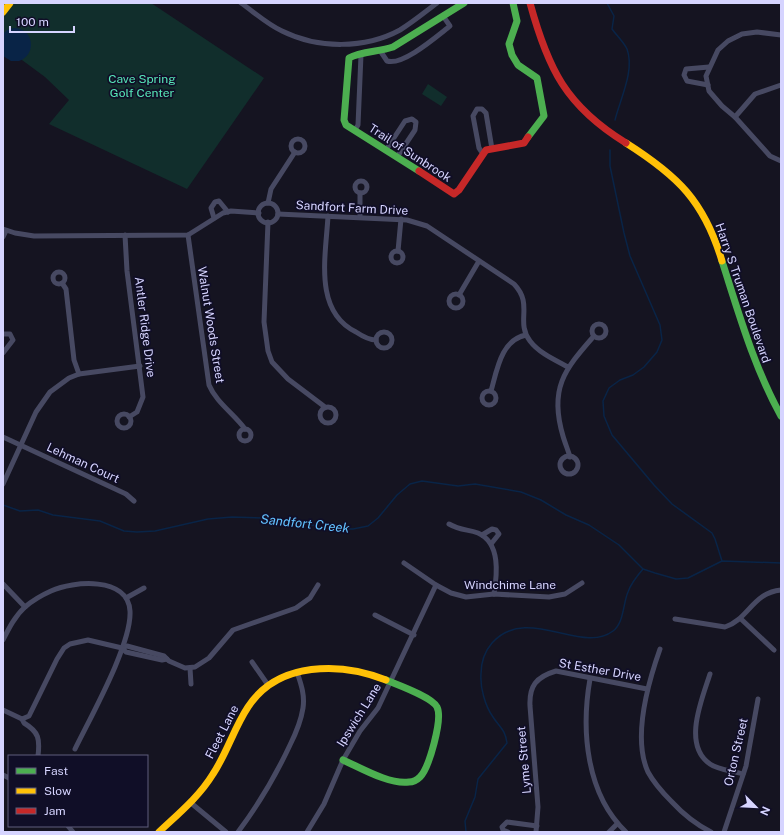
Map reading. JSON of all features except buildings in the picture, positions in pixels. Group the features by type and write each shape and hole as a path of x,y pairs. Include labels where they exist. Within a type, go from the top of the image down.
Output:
{"street":[{"path":"3,12 10,3"},
{"path":"241,3 272,25 290,34 315,42 361,44 388,35 415,20 437,3"},
{"name":"Trail of Sunbrook","path":"464,3 442,16 413,38 381,52 352,56 348,61 344,120 346,125 451,193 455,194 486,150 524,143 544,116 538,78 518,65 510,49 510,39 517,21 513,3"},
{"name":"Harry S Truman Boulevard","path":"530,3 542,46 564,90 595,122 667,170 682,184 700,208 717,243 759,375 781,416"},
{"path":"381,52 387,61 391,62 416,51 450,26 442,16"},
{"path":"781,35 766,31 742,34 728,41 718,50 706,76 709,91 735,116 770,156 781,161"},
{"path":"355,130 358,124 361,55"},
{"path":"708,85 688,81 684,75 686,69 690,67 709,67"},
{"path":"735,116 755,94 781,85"},
{"path":"483,154 479,148 473,116 477,109 482,109 486,113 492,149"},
{"path":"386,150 405,121 412,119 416,122 417,126 397,157"},
{"path":"268,203 271,189 294,152"},
{"path":"360,193 360,217"},
{"path":"214,218 211,208 215,202 219,201 222,203 228,212"},
{"path":"268,203 276,206 278,214 274,221 268,222 260,218 259,213 260,207 268,203"},
{"path":"3,237 4,230 34,236 188,235 198,230 214,218 228,212 259,213"},
{"name":"Sandfort Farm Drive","path":"278,214 401,219 417,222 426,226 519,289 525,303 523,328 526,335"},
{"path":"328,216 325,290 331,309 342,323 351,330 371,340 376,340"},
{"path":"398,251 401,219"},
{"path":"268,222 264,322 268,351 272,362 288,379 324,407"},
{"name":"Antler Ridge Drive","path":"125,235 127,271 140,366 143,401 137,412 129,417"},
{"name":"Walnut Woods Street","path":"188,235 208,385 218,400 234,415 245,429"},
{"path":"459,295 479,261"},
{"path":"62,283 66,289 74,360 79,374"},
{"path":"3,334 10,334 13,340 3,353"},
{"path":"491,391 506,347 517,338 526,335 536,348 568,367"},
{"path":"570,457 562,436 558,408 559,387 568,367 594,336"},
{"path":"3,484 42,402 60,384 79,374 140,366"},
{"name":"Lehman Court","path":"3,437 126,494 134,501"},
{"path":"450,524 459,530 482,535 491,544 495,558 496,579 494,594"},
{"path":"482,535 492,529 496,530 499,534 498,537 491,544"},
{"name":"Windchime Lane","path":"404,563 436,585 459,596 494,594 549,597 565,594 582,583"},
{"path":"3,640 11,623 25,607 51,590 73,585 96,583 118,590 126,598 130,610 130,618 122,648 75,749"},
{"path":"3,584 25,607"},
{"path":"22,719 29,716 57,658 64,648 70,644 88,640 122,648 126,652 162,660 167,659 185,668 190,668 206,660 233,630 296,608 310,598 318,585"},
{"name":"Ipswich Lane","path":"306,832 324,804 343,760 360,731 378,708 414,635 436,585"},
{"path":"126,598 144,588"},
{"path":"675,619 725,627 741,619 752,604 758,600 772,591 781,590"},
{"path":"375,615 414,635"},
{"path":"741,619 774,650"},
{"path":"660,649 647,689 642,744 648,770 660,790 687,818 711,832"},
{"path":"252,662 268,685"},
{"name":"Fleet Lane","path":"158,832 191,803 208,782 223,757 248,707 268,685 297,672 321,667 342,666 373,675 430,700 436,705 438,710 438,721 425,771 422,776 412,782 394,782 343,760"},
{"path":"190,668 191,684"},
{"name":"St Esther Drive","path":"532,687 541,676 556,671 647,689"},
{"path":"238,832 259,804 276,777 300,723 304,707 303,690 297,672"},
{"path":"710,674 698,714 697,747 710,764 743,774"},
{"path":"590,678 586,700 585,720 590,761 599,794 617,824 626,832"},
{"name":"Lyme Street","path":"532,687 529,695 538,807 537,829"},
{"name":"Orton Street","path":"724,832 743,774 758,699"},
{"path":"3,710 22,719 24,723 29,725 37,733 38,755"},
{"path":"29,716 31,721 29,725"},
{"path":"191,803 226,832"},
{"path":"508,832 503,830 502,827 507,822 537,829"},
{"path":"609,832 617,824"}],"green space":[{"name":"Cave Spring Golf Center","path":"8,3 151,3 264,78 187,189 49,124 69,100 45,77 3,46 3,10"},
{"path":"428,84 447,97 441,106 422,94"}],"water":[{"path":"14,28 21,29 26,32 31,42 29,53 25,58 19,61 11,61 3,56 3,34 7,30"}],"waterway":[{"path":"607,3 614,16 612,29 627,49 629,58 626,85 615,120"},
{"path":"610,150 610,166 630,256 660,325 662,340 657,352 644,367 633,375 620,380 609,388 603,401 604,416 612,435 654,485 672,504 712,533 722,561"},
{"name":"Sandfort Creek","path":"3,505 20,511 38,510 53,515 100,521 124,531 137,532 155,531 208,519 232,517 266,518 338,529 353,529 368,526 378,518 397,495 410,484 422,481 458,486 475,484 521,492 541,500 566,515 589,525 619,545 643,569 676,579 688,578 722,561 781,563"},
{"path":"466,832 465,821 475,797 478,779 507,743 504,732 493,717 485,702 482,690 482,666 485,653 492,643 506,632 521,628 537,628 586,638 600,637 613,631 619,623 626,597 631,586 643,569"}],"traffic: fast":[{"path":"419,171 346,125 344,120 349,58 359,54 393,47 464,3"},
{"path":"513,3 517,21 509,44 512,55 518,65 537,78 544,116 528,137"},
{"path":"722,261 755,359 771,397 781,416"},
{"path":"343,760 393,781 415,781 424,772 437,732 437,707 434,703 422,695 386,680"}],"traffic: slow":[{"path":"3,12 10,3"},
{"path":"626,143 660,167 687,192 707,222 722,261"},
{"path":"159,832 188,805 201,790 218,766 248,707 261,692 276,681 293,673 330,669 350,670 386,680"}],"traffic: jam":[{"path":"530,3 544,48 552,67 562,84 588,115 626,143"},
{"path":"419,171 454,194 459,190 486,150 524,143 528,137"}]}
